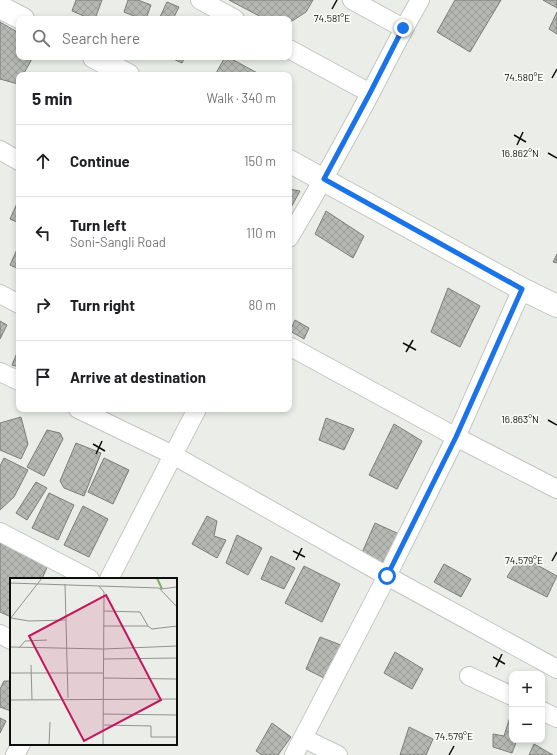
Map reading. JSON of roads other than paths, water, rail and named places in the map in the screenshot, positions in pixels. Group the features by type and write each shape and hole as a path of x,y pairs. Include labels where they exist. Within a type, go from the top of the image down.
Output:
{"main road":[{"path":"0,7 17,16"},
{"path":"100,60 122,72"},
{"path":"292,162 522,289 557,306"}],"street":[{"path":"200,0 229,16"},
{"path":"352,0 403,28"},
{"path":"292,233 324,179 403,28 420,0"},
{"path":"292,51 370,93"},
{"path":"0,150 16,158"},
{"path":"294,755 387,576 456,437 522,289"},
{"path":"0,294 16,302"},
{"path":"292,348 456,437 557,489"},
{"path":"0,372 16,380"},
{"path":"84,412 173,455 387,576 557,669"},
{"path":"110,578 195,412"},
{"path":"0,532 88,578"},
{"path":"0,634 10,639"},
{"path":"469,676 509,695"},
{"path":"545,712 557,718"},
{"path":"303,738 338,755"},
{"path":"15,755 20,745"}]}
